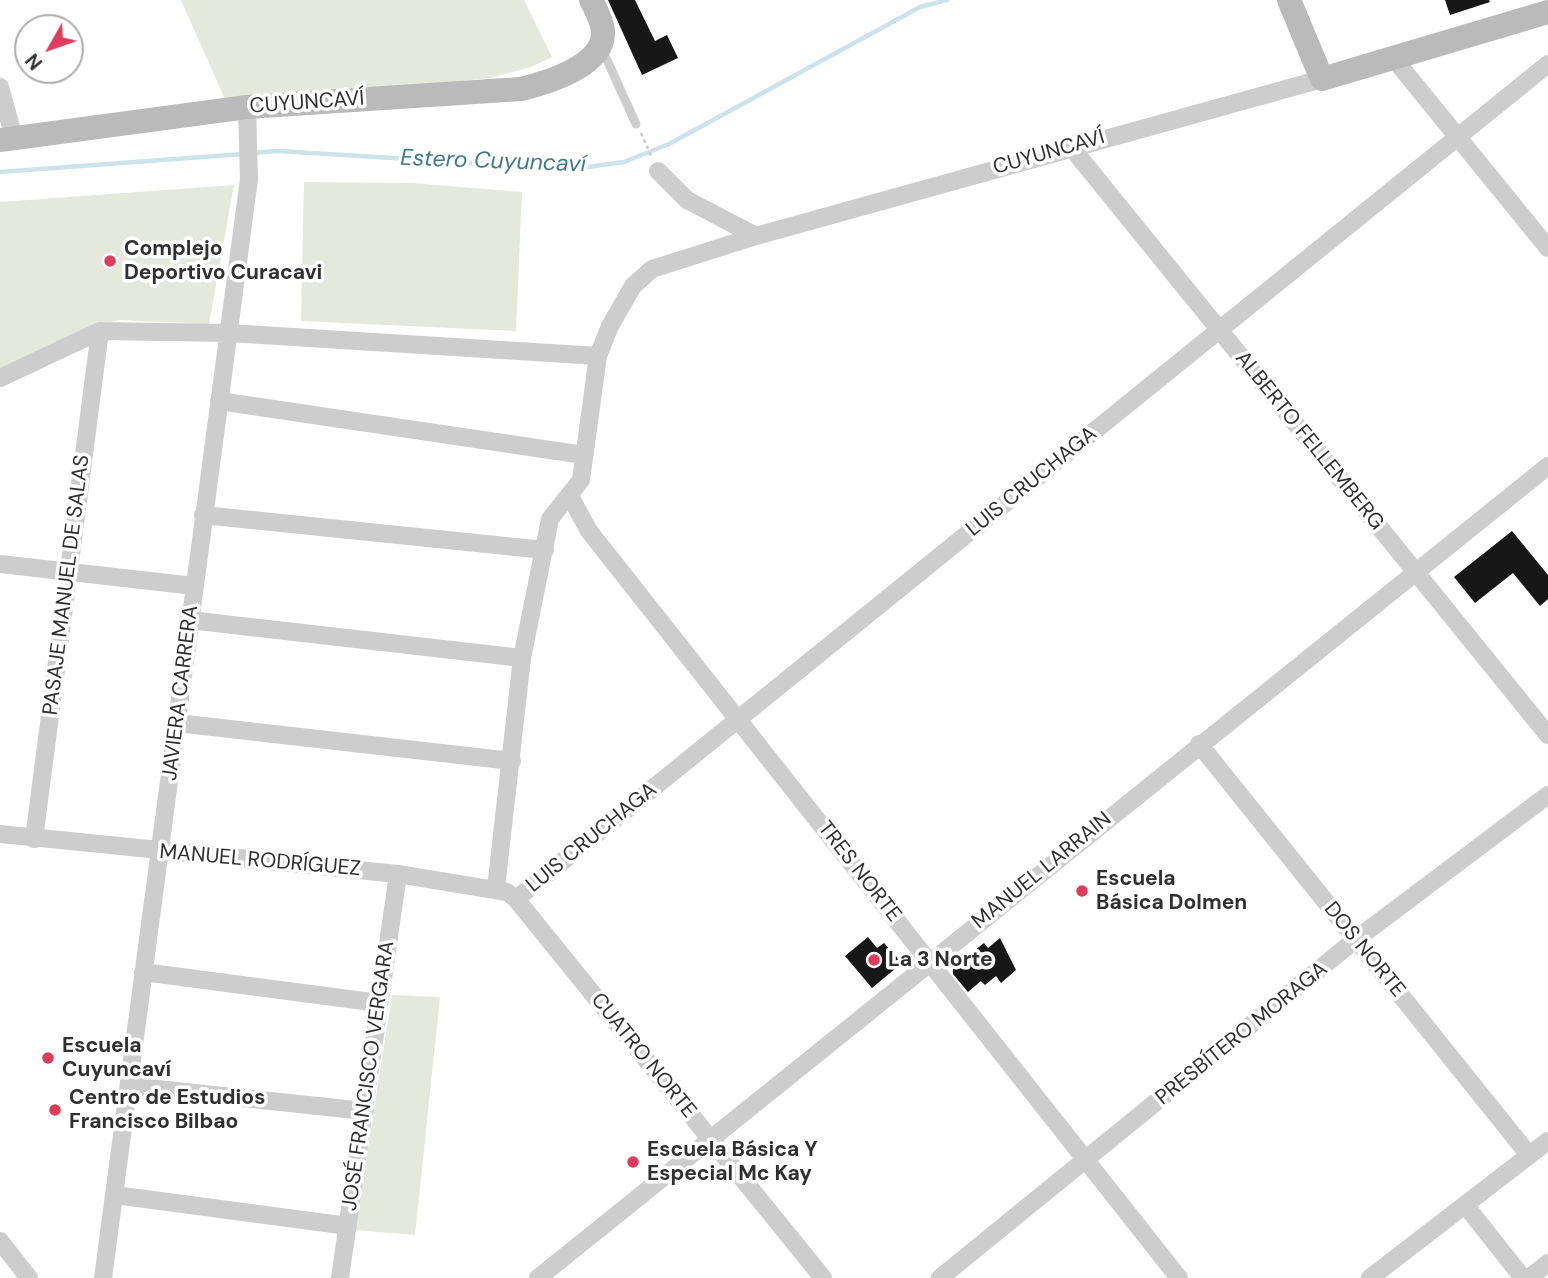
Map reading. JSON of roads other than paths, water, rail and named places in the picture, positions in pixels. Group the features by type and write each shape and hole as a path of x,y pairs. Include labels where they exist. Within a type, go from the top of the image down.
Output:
{"street":[{"path":"591,0 604,34 600,44"},
{"path":"1292,6 1322,79"},
{"name":"CUYUNCAVÍ","path":"496,888 522,658 550,519 581,480 598,356 623,300 642,276 652,269 755,236 1395,60 1548,12"},
{"name":"CUYUNCAVÍ","path":"7,139 247,107 521,89 555,81 580,66 600,44"},
{"path":"1395,60 1548,248"},
{"name":"LUIS CRUCHAGA","path":"516,899 1548,64"},
{"path":"0,87 7,139"},
{"name":"JAVIERA CARRERA","path":"103,1278 249,179 247,107"},
{"name":"ALBERTO FELLEMBERG","path":"1071,147 1548,735"},
{"path":"658,172 687,200 755,236"},
{"path":"0,378 100,331 229,333 598,356"},
{"name":"PASAJE MANUEL DE SALAS","path":"34,839 100,331"},
{"path":"219,401 584,455"},
{"name":"MANUEL LARRAIN","path":"538,1278 1548,466"},
{"name":"TRES NORTE","path":"570,496 589,531 1179,1278"},
{"path":"203,514 545,550"},
{"path":"0,565 194,586"},
{"path":"189,620 522,658"},
{"path":"177,723 512,761"},
{"name":"DOS NORTE","path":"1199,744 1529,1155"},
{"name":"PRESBÍTERO MORAGA","path":"940,1278 1087,1162 1355,940 1548,794"},
{"name":"MANUEL RODRÍGUEZ","path":"0,834 398,874 496,888 516,899"},
{"name":"JOSÉ FRANCISCO VERGARA","path":"340,1278 398,874"},
{"name":"CUATRO NORTE","path":"516,899 823,1278"},
{"path":"143,972 379,1003"},
{"path":"129,1086 365,1111"},
{"path":"1370,1278 1548,1141"},
{"path":"115,1195 348,1226"},
{"path":"1466,1206 1523,1278"},
{"path":"0,1241 29,1278"},
{"path":"1529,1278 1548,1263"}],"lane":[{"path":"600,44 636,124"}],"waterway":[{"name":"Estero Cuyuncaví","path":"252,153 278,151 573,169 624,162 669,144 920,7 947,0"},
{"name":"Estero Cuyuncaví","path":"0,172 243,154"}],"place":[{"name":"Complejo Deportivo Curacavi","path":"110,261"},
{"name":"Escuela Básica Dolmen","path":"1082,891"},
{"name":"La 3 Norte","path":"874,960"},
{"name":"Escuela Cuyuncaví","path":"48,1058"},
{"name":"Centro de Estudios Francisco Bilbao","path":"55,1110"},
{"name":"Escuela Básica Y Especial Mc Kay","path":"633,1162"}]}
